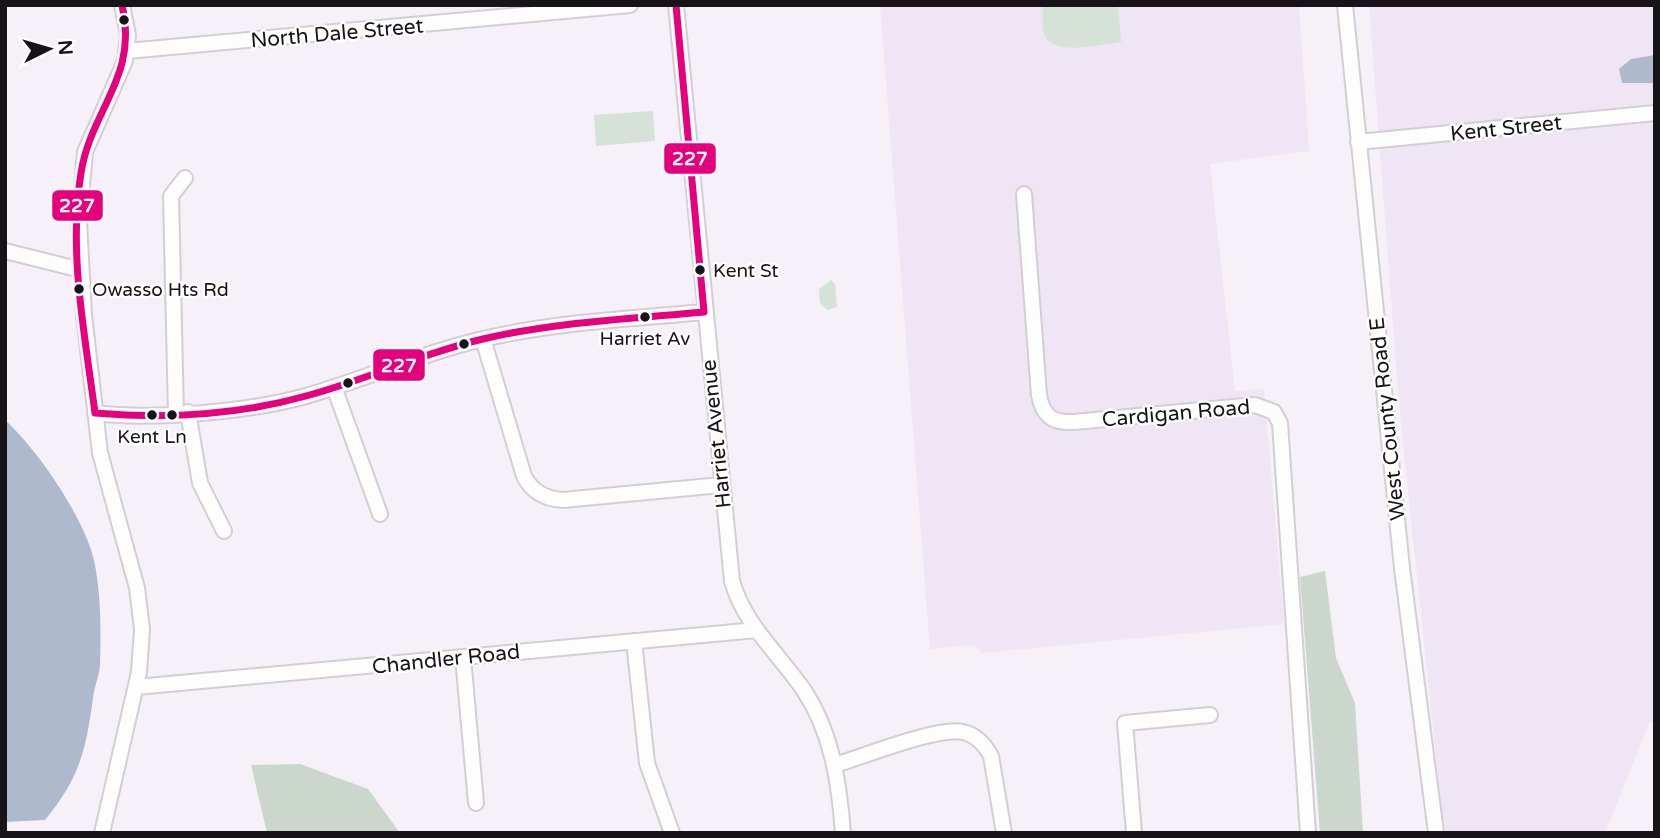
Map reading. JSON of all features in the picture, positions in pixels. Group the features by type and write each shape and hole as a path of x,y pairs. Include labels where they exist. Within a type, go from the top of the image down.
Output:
{"street":[{"path":"102,833 136,687 141,650 141,608 104,472 95,413 80,270 79,192 85,152 121,73 127,51 128,35 122,5"},
{"name":"North Dale Street","path":"127,51 631,5"},
{"name":"Harriet Avenue","path":"676,5 732,581 737,599 757,630 804,690 825,732 835,765 843,833"},
{"name":"West County Road E","path":"1345,5 1402,568 1436,833"},
{"name":"Kent Street","path":"1358,142 1655,113"},
{"path":"185,178 172,196 182,413 200,483 224,531"},
{"name":"Cardigan Road","path":"1024,194 1039,396 1044,412 1051,420 1074,422 1255,405 1274,412 1280,423 1308,833"},
{"path":"5,251 80,270"},
{"path":"95,413 182,413 272,404 483,339 568,324 704,312"},
{"path":"483,339 524,475 534,491 563,500 721,485"},
{"path":"334,387 380,514"},
{"name":"Chandler Road","path":"136,687 757,630"},
{"path":"634,641 647,763 672,833"},
{"path":"463,657 476,803"},
{"path":"1134,833 1125,723 1210,715"},
{"path":"835,765 941,733 961,731 971,735 986,748 991,757 1004,833"}],"shaded area":[{"path":"880,5 1299,5 1309,151 1210,164 1235,391 1264,389 1284,624 982,653 973,645 930,649"},
{"path":"1042,5 1118,5 1121,42 1081,48 1052,43 1043,31"},
{"path":"1369,5 1655,5 1655,721 1649,723 1605,833 1444,833 1399,405"},
{"path":"653,111 655,141 596,146 594,115"},
{"path":"831,280 835,284 837,307 827,310 820,303 819,289"},
{"path":"1325,571 1336,658 1355,703 1363,833 1320,833 1300,577"},
{"path":"300,764 368,789 400,833 267,833 251,765"}],"water":[{"path":"1655,55 1655,83 1622,83 1619,69 1631,59"},
{"path":"5,420 46,467 82,528 97,577 100,641 99,670 87,733 74,776 45,820 5,822"}],"transit line":[{"name":"227","path":"95,413 79,293 77,203 86,150 112,92 124,53 126,30 122,5"},
{"name":"227","path":"676,5 704,312"},
{"name":"227","path":"95,413 148,416 254,408 328,390 438,352 510,333 704,312"}],"place":[{"name":"Kent St","path":"700,270"},
{"name":"Owasso Hts Rd","path":"79,289"},
{"name":"Harriet Av","path":"645,317"},
{"name":"Kent Ln","path":"152,415"}]}
